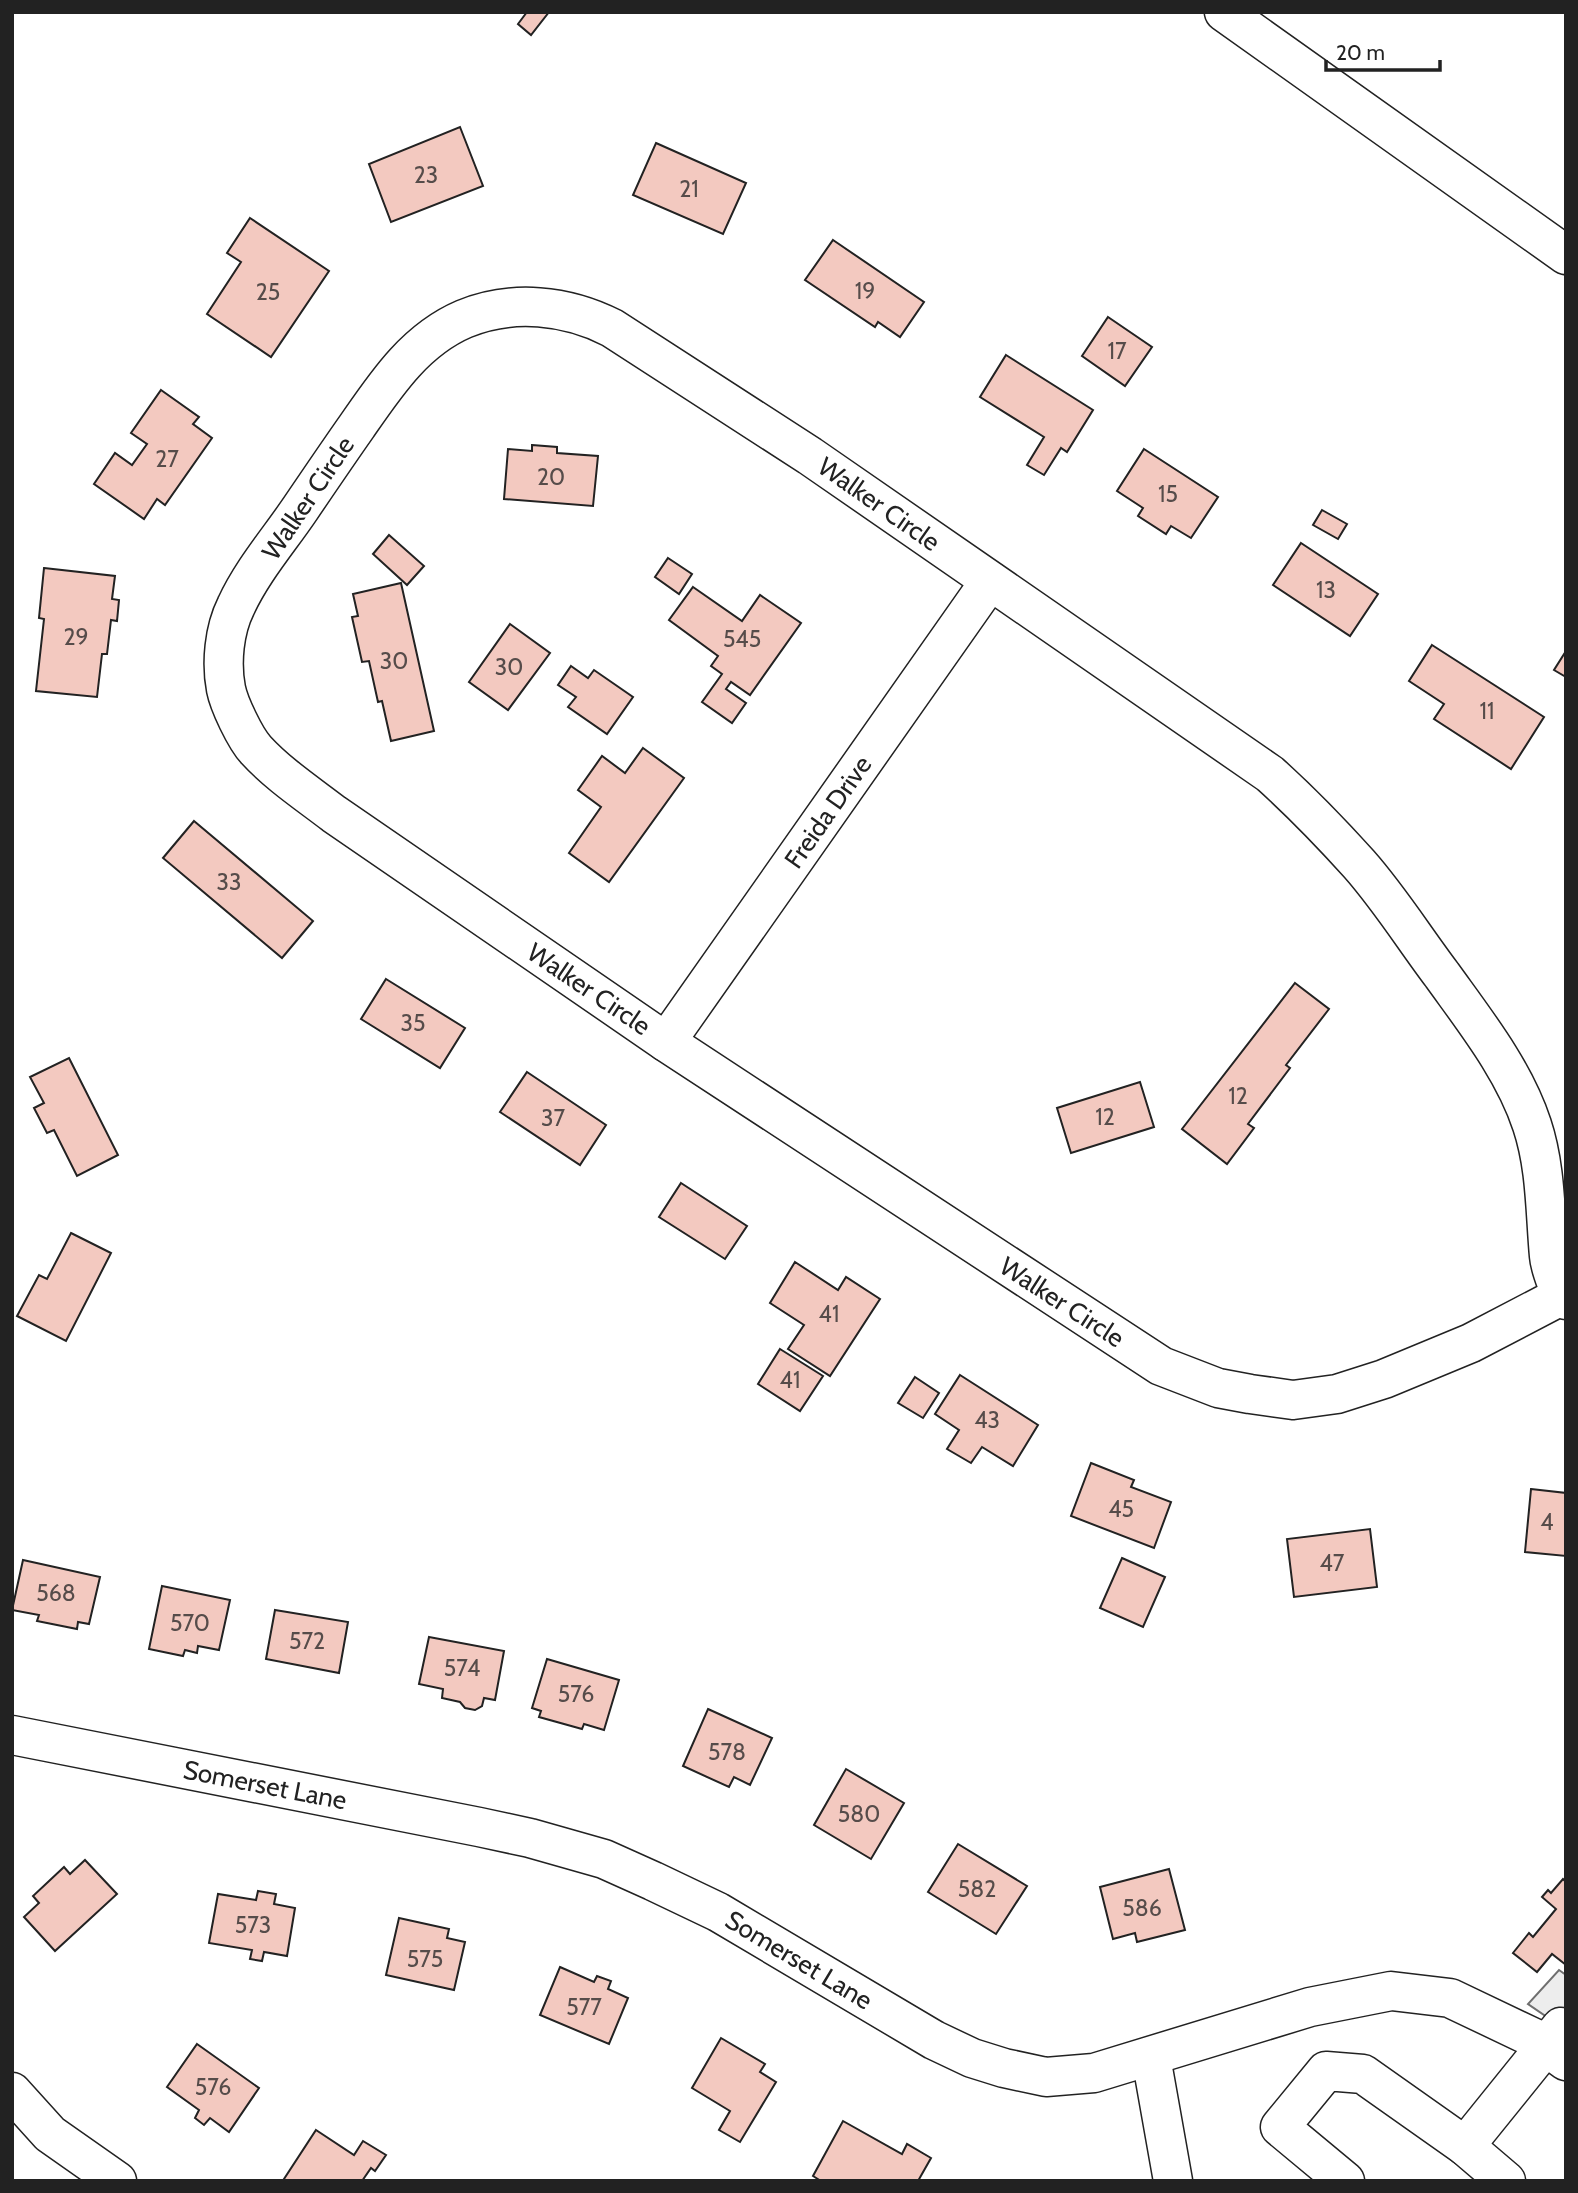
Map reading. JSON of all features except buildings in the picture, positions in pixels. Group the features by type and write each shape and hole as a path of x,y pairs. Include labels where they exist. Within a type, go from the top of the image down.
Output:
{"street":[{"path":"1224,12 1566,255"},
{"name":"Walker Circle","path":"539,307 564,309 590,317 612,328 810,456 990,581 1270,774 1361,866 1471,1015 1518,1091 1532,1124 1540,1157 1548,1220 1549,1259 1563,1298 1471,1343 1384,1379 1337,1394 1293,1400 1218,1388 1161,1366 666,1042 334,814 255,749 226,690 223,657 235,607 384,387 425,341 463,319 486,311 539,307"},
{"name":"Freida Drive","path":"666,1042 990,581"},
{"name":"Somerset Lane","path":"12,1735 530,1838 604,1859 718,1912 934,2040 972,2058 1046,2077 1094,2073 1311,2007 1391,1991 1450,1998 1557,2045"},
{"path":"1465,2146 1557,2045"},
{"path":"1151,2057 1173,2181"},
{"path":"1345,2181 1280,2126 1326,2071 1363,2074 1465,2146 1506,2181"},
{"path":"12,2092 50,2134 117,2181"}],"shaded area":[{"path":"1559,1970 1566,1975 1566,2030 1528,2004"}]}
